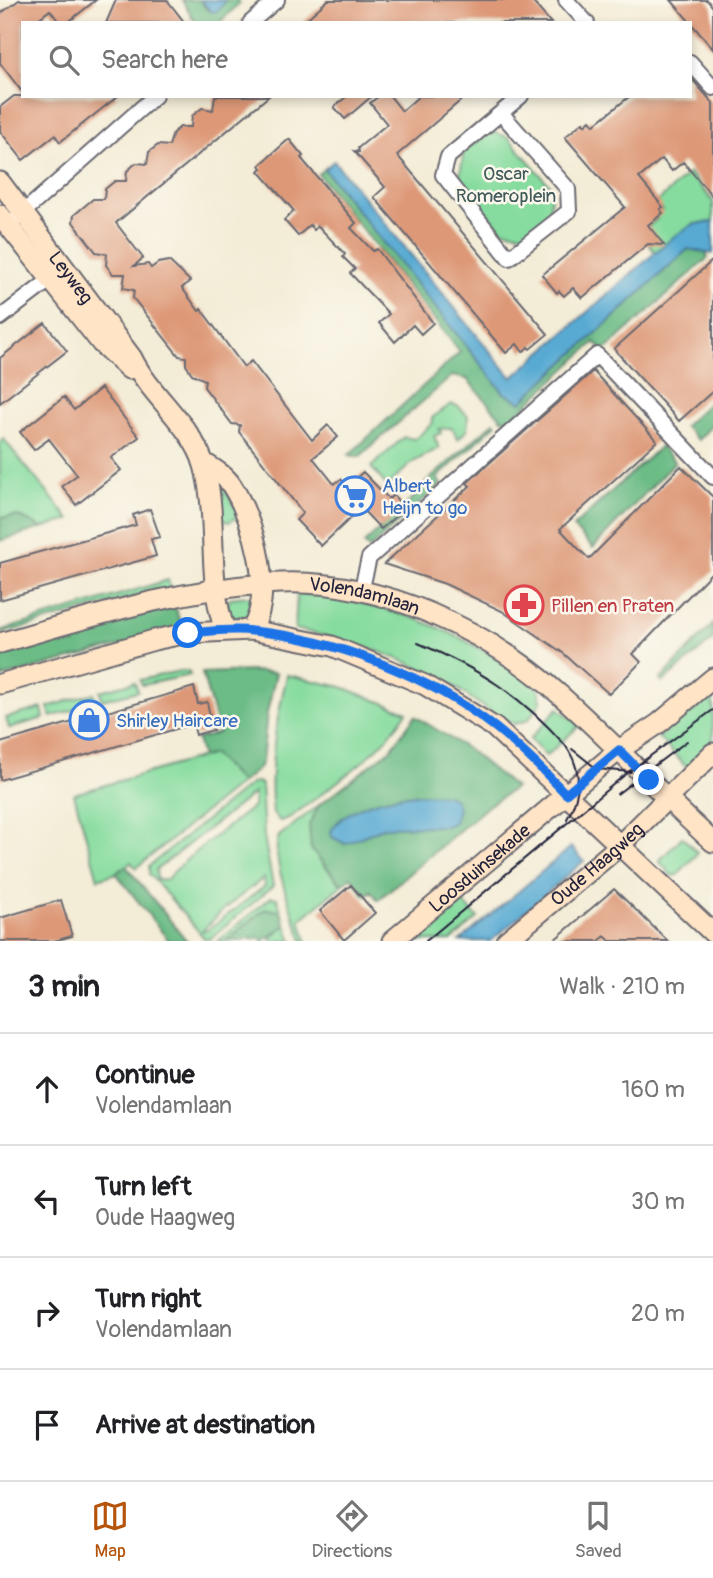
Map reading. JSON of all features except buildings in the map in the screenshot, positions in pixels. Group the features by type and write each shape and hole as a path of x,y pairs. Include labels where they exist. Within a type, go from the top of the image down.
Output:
{"street":[{"path":"251,21 261,5 277,0"},
{"path":"566,0 584,21"},
{"path":"692,64 713,88"},
{"path":"4,220 23,213 153,98"},
{"path":"501,113 568,189 569,211 509,258 443,175 448,157 519,98"},
{"name":"Leyweg","path":"0,182 132,358 140,375 203,462 223,476 241,505 263,585 260,617 251,630"},
{"name":"Leyweg","path":"4,220 49,280 105,347 125,367 140,375"},
{"path":"0,318 65,268"},
{"path":"361,592 369,558 597,355 713,477"},
{"name":"Leyweg","path":"203,462 212,507 219,613 225,630"},
{"name":"Volendamlaan","path":"0,643 142,603 217,590 302,584 361,592 443,620 494,645 560,695 713,842"},
{"path":"0,684 154,640 225,630 251,630 332,646 425,685 494,727 618,847 713,933"},
{"path":"566,794 713,678"},
{"name":"Oude Haagweg","path":"506,941 618,847 713,753"},
{"name":"Loosduinsekade","path":"392,941 566,794"}],"green space":[{"path":"182,0 200,0 208,11 224,3 224,0 238,0 239,4 221,21 195,21"},
{"name":"Oscar Romeroplein","path":"493,132 508,137 552,188 549,214 525,234 502,230 459,181 464,150"},
{"path":"324,169 504,393 521,402 688,249 706,252 708,258 604,351 595,342 510,420 502,419 467,379 452,376 359,457 349,455 460,352 318,174"},
{"path":"689,173 713,201 713,222 694,224 655,252 640,234 657,219 655,216 662,210 656,203"},
{"path":"713,399 713,424 698,440 684,426"},
{"path":"451,404 458,406 468,416 467,430 458,439 452,428 439,429 441,433 434,436 439,448 413,462 387,486 371,467 404,437 415,439 433,423 432,418"},
{"path":"494,422 496,424 437,478 441,484 369,549 364,544 414,497 414,493"},
{"path":"4,439 70,520 42,528 18,516 0,518 0,442"},
{"path":"661,446 675,462 593,548 573,527"},
{"path":"217,477 238,512 236,518 229,522 219,518"},
{"path":"18,516 42,528 0,541 0,518"},
{"path":"168,580 171,593 163,589 0,634 0,631"},
{"path":"297,593 363,603 426,623 456,636 484,651 539,689 541,702 528,720 515,724 496,715 451,684 407,662 352,643 295,629"},
{"path":"248,596 254,599 252,613 246,618 232,616 227,609 230,598"},
{"path":"175,606 182,629 0,678 0,652"},
{"path":"713,624 713,640 663,682 660,680"},
{"path":"188,671 190,675 142,685 140,680"},
{"path":"202,673 276,673 267,713 262,762 258,769 241,783 213,754 202,757 197,739 219,733"},
{"path":"287,675 342,687 407,712 368,757 291,817 280,821 273,814 272,761"},
{"path":"135,682 138,691 102,700 100,691"},
{"path":"94,693 97,703 51,717 48,707"},
{"path":"713,697 713,742 688,769 658,737"},
{"path":"42,708 44,718 9,728 6,718"},
{"path":"558,708 580,725 546,756 530,739"},
{"path":"415,716 469,750 515,788 488,806 378,900 371,891 365,896 351,877 342,885 311,849 309,825 319,805 390,750","holes":["418,794 385,827 345,844 359,810 397,796"]},
{"path":"213,754 241,783 136,868 131,862 116,873 98,879 74,794"},
{"path":"258,782 261,785 264,836 273,886 210,939 205,939 149,874 149,866 252,783","holes":["254,793 253,807 196,851 166,880 157,880 156,870","264,878 265,886 208,930 202,931 225,908"]},
{"path":"319,805 310,831 313,849 342,885 300,920 307,941 303,941 284,888 277,845 279,836"},
{"path":"682,837 698,853 677,875 672,876 659,861"},
{"path":"126,866 187,941 169,941 116,873"},
{"path":"271,897 277,898 281,911 265,909 226,941 218,941"},
{"path":"463,902 478,918 451,941 417,941"},
{"path":"265,909 281,911 286,925 263,941 261,938 226,941"},
{"path":"286,925 292,941 274,941 271,938"}],"water":[{"path":"200,0 224,0 224,3 218,11 212,12"},
{"path":"334,161 512,378 673,237 694,224 713,222 713,254 688,249 521,402 504,393 324,169"},
{"path":"418,794 447,795 455,799 458,809 454,822 447,826 385,827 345,844 332,837 331,831 338,822 358,808 395,797"},
{"path":"571,847 584,861 491,941 460,941"}],"tram line":[{"path":"418,643 461,663 498,685 549,727 565,745 575,764 578,782 575,800 567,819"},
{"path":"426,941 627,773 713,710"},
{"path":"617,794 687,741"},
{"path":"572,749 597,769 631,772"}],"place":[{"name":"Albert Heijn to go","path":"355,496"},
{"name":"Pillen en Praten","path":"524,605"},
{"name":"Shirley Haircare","path":"89,720"}],"route":[{"path":"188,633 251,630 332,646 375,663 425,685 494,727 515,743 566,794 619,750 649,780"}]}
